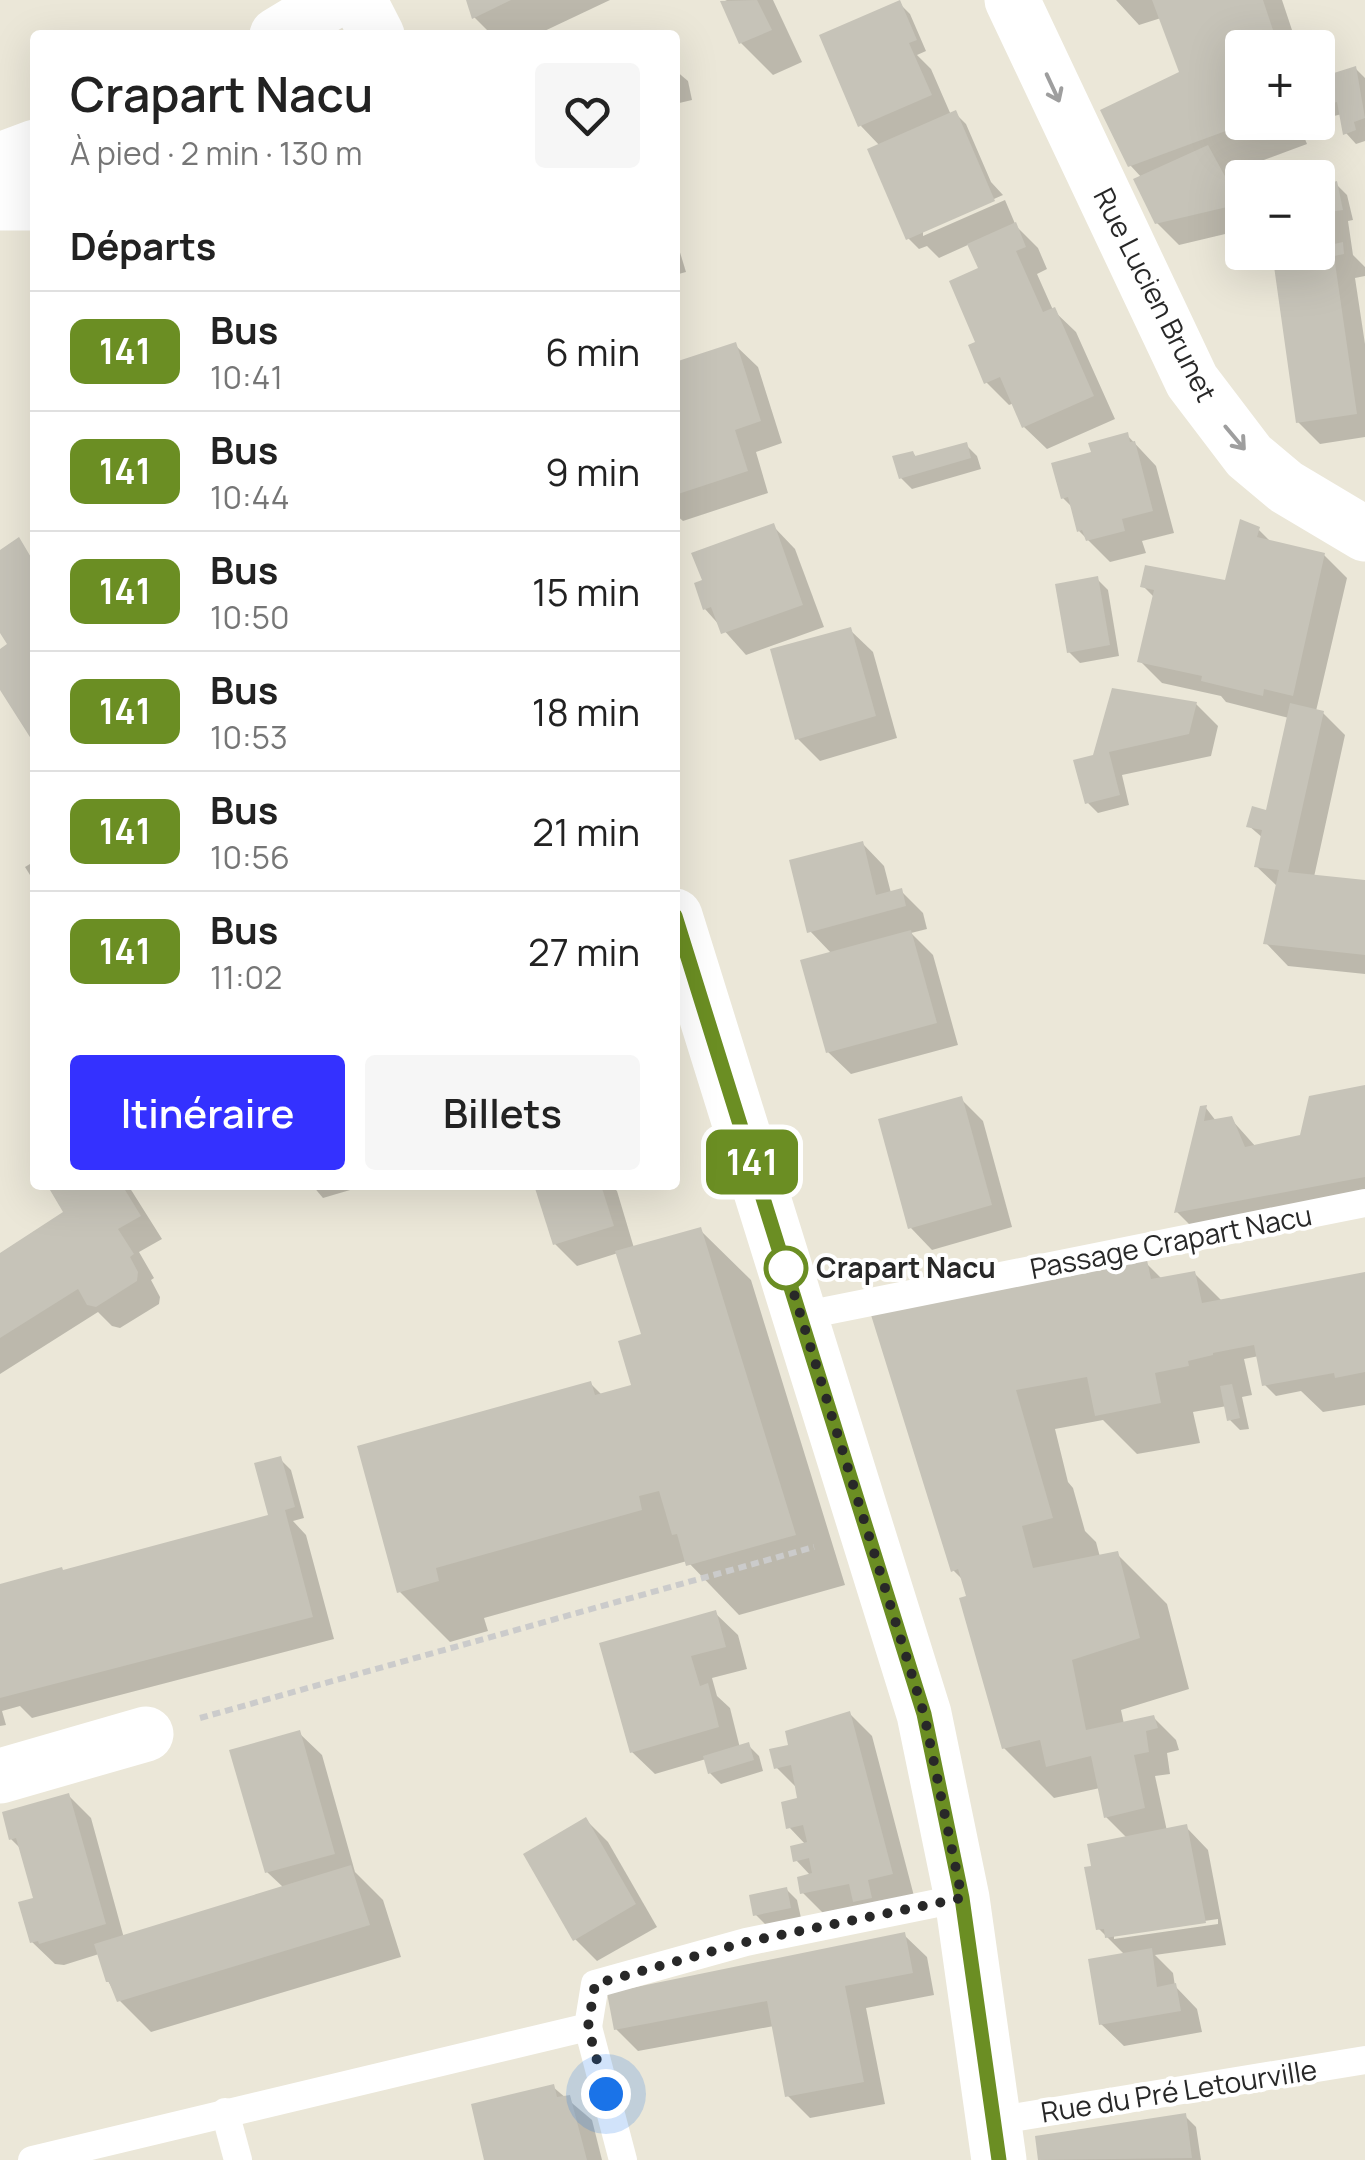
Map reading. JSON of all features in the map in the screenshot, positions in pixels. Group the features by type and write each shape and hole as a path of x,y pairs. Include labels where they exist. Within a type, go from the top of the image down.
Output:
{"street":[{"path":"285,30 335,0"},
{"path":"359,0 374,30"},
{"name":"Rue Lucien Brunet","path":"1012,0 1192,382 1249,456 1286,487 1365,534"},
{"path":"0,160 30,149"},
{"path":"0,204 30,202"},
{"path":"680,932 924,1714 962,1898 996,2141"},
{"path":"0,1776 146,1734"}],"lane":[{"name":"Passage Crapart Nacu","path":"801,1316 1365,1203"},
{"path":"623,2160 588,2027 595,1984 746,1942 962,1898"},
{"path":"32,2160 588,2027"},
{"name":"Rue du Pré Letourville","path":"996,2141 1365,2060"},
{"path":"225,2112 238,2160"}],"path":[{"path":"146,1734 826,1543"}],"building":[{"path":"466,0 511,0 472,19"},
{"path":"757,0 772,30 739,44 720,1"},
{"path":"900,0 917,40 909,43 932,95 858,127 819,35"},
{"path":"1152,0 1263,0 1273,30 1225,30 1225,131 1128,167 1100,110 1179,72"},
{"path":"1356,66 1365,118 1354,122 1356,130 1343,135 1335,102 1335,73"},
{"path":"956,110 995,201 906,240 867,149"},
{"path":"1208,145 1225,176 1225,208 1155,224 1133,179"},
{"path":"1335,182 1343,210 1335,211"},
{"path":"1016,222 1026,247 1016,251 1043,312 1055,307 1094,396 1022,428 1000,377 984,384 968,345 975,342 949,281 978,268 967,244"},
{"path":"1343,242 1344,254 1335,256 1335,244"},
{"path":"1335,263 1357,414 1296,423 1275,270 1335,270"},
{"path":"736,342 761,421 735,430 748,471 680,493 680,360"},
{"path":"1128,432 1130,442 1135,441 1153,511 1122,519 1125,531 1086,541 1082,530 1077,532 1068,497 1061,499 1051,463 1091,452 1088,443"},
{"path":"967,442 971,458 899,479 892,456 913,451 915,456"},
{"path":"1240,519 1260,527 1257,537 1325,553 1293,696 1264,689 1263,696 1201,681 1202,676 1137,662 1154,590 1140,587 1145,565 1225,580"},
{"path":"774,523 803,605 721,634 711,607 703,610 694,583 702,580 691,553"},
{"path":"19,537 30,556 30,737 0,690 0,649 7,644 0,633 0,550"},
{"path":"1098,576 1110,645 1067,653 1055,584"},
{"path":"851,627 876,716 795,740 770,649"},
{"path":"1112,688 1197,702 1189,734 1109,752 1120,795 1085,804 1073,760 1093,755"},
{"path":"1290,703 1324,711 1288,872 1365,880 1365,955 1263,944 1279,870 1254,867 1262,830 1246,827 1252,806 1266,810"},
{"path":"863,841 876,895 902,888 906,906 807,933 789,860"},
{"path":"911,930 937,1023 826,1053 800,960"},
{"path":"1365,1085 1365,1177 1174,1213 1200,1106 1207,1105 1204,1121 1232,1116 1245,1147 1300,1135 1309,1096"},
{"path":"962,1096 992,1205 908,1229 878,1119"},
{"path":"50,1190 125,1190 141,1216 118,1229 134,1254 130,1257 138,1272 137,1281 96,1307 87,1305 78,1289 0,1338 0,1253 63,1212"},
{"path":"536,1190 603,1190 614,1226 553,1245"},
{"path":"701,1227 796,1535 686,1566 659,1491 639,1496 642,1510 436,1568 439,1581 397,1593 357,1446 591,1381 595,1395 631,1385 618,1341 641,1334 615,1251"},
{"path":"1147,1260 1151,1279 1195,1271 1202,1303 1365,1272 1365,1372 1335,1378 1334,1373 1262,1386 1254,1345 1213,1353 1188,1361 1189,1366 1155,1373 1161,1403 1095,1416 1087,1377 1016,1390 1053,1518 1022,1526 1033,1568 1118,1551 1140,1638 1072,1660 1086,1730 1154,1715 1158,1728 1146,1731 1149,1752 1134,1755 1145,1808 1104,1818 1091,1756 1046,1767 1040,1740 1002,1749 959,1598 966,1596 958,1569 951,1572 871,1315"},
{"path":"1232,1384 1240,1418 1227,1421 1220,1386"},
{"path":"281,1456 295,1507 285,1510 313,1617 0,1698 0,1584 268,1515 254,1463"},
{"path":"716,1610 726,1647 691,1656 700,1686 708,1683 719,1727 630,1753 599,1643"},
{"path":"850,1711 893,1874 868,1880 872,1898 853,1902 849,1884 800,1894 797,1877 812,1873 809,1858 793,1862 790,1846 807,1842 803,1825 786,1829 781,1802 797,1798 791,1765 774,1769 769,1749 788,1745 785,1731"},
{"path":"300,1730 335,1854 265,1873 229,1750"},
{"path":"749,1742 754,1760 708,1774 703,1756"},
{"path":"69,1793 106,1924 39,1944 30,1943 18,1902 33,1898 16,1838 9,1840 2,1812"},
{"path":"586,1817 636,1904 573,1941 523,1854"},
{"path":"1187,1824 1206,1923 1105,1938 1104,1929 1096,1930 1084,1867 1091,1866 1087,1844"},
{"path":"351,1865 370,1925 117,2002 106,1982 94,1944"},
{"path":"787,1887 791,1908 753,1916 749,1895"},
{"path":"905,1932 913,1973 845,1986 864,2082 785,2097 767,2001 614,2030 607,1993"},
{"path":"1152,1948 1157,1987 1176,1983 1181,2011 1099,2025 1088,1959"},
{"path":"554,2084 557,2097 570,2095 587,2160 484,2160 471,2104"},
{"path":"1186,2113 1192,2158 1038,2160 1035,2136"}],"bus line":[{"name":"141","path":"680,932 924,1714 962,1898 999,2160"}],"place":[{"name":"Crapart Nacu","path":"786,1268"}],"route":[{"path":"606,2094 588,2027 595,1984 746,1942 962,1898 924,1714 786,1268"}]}
